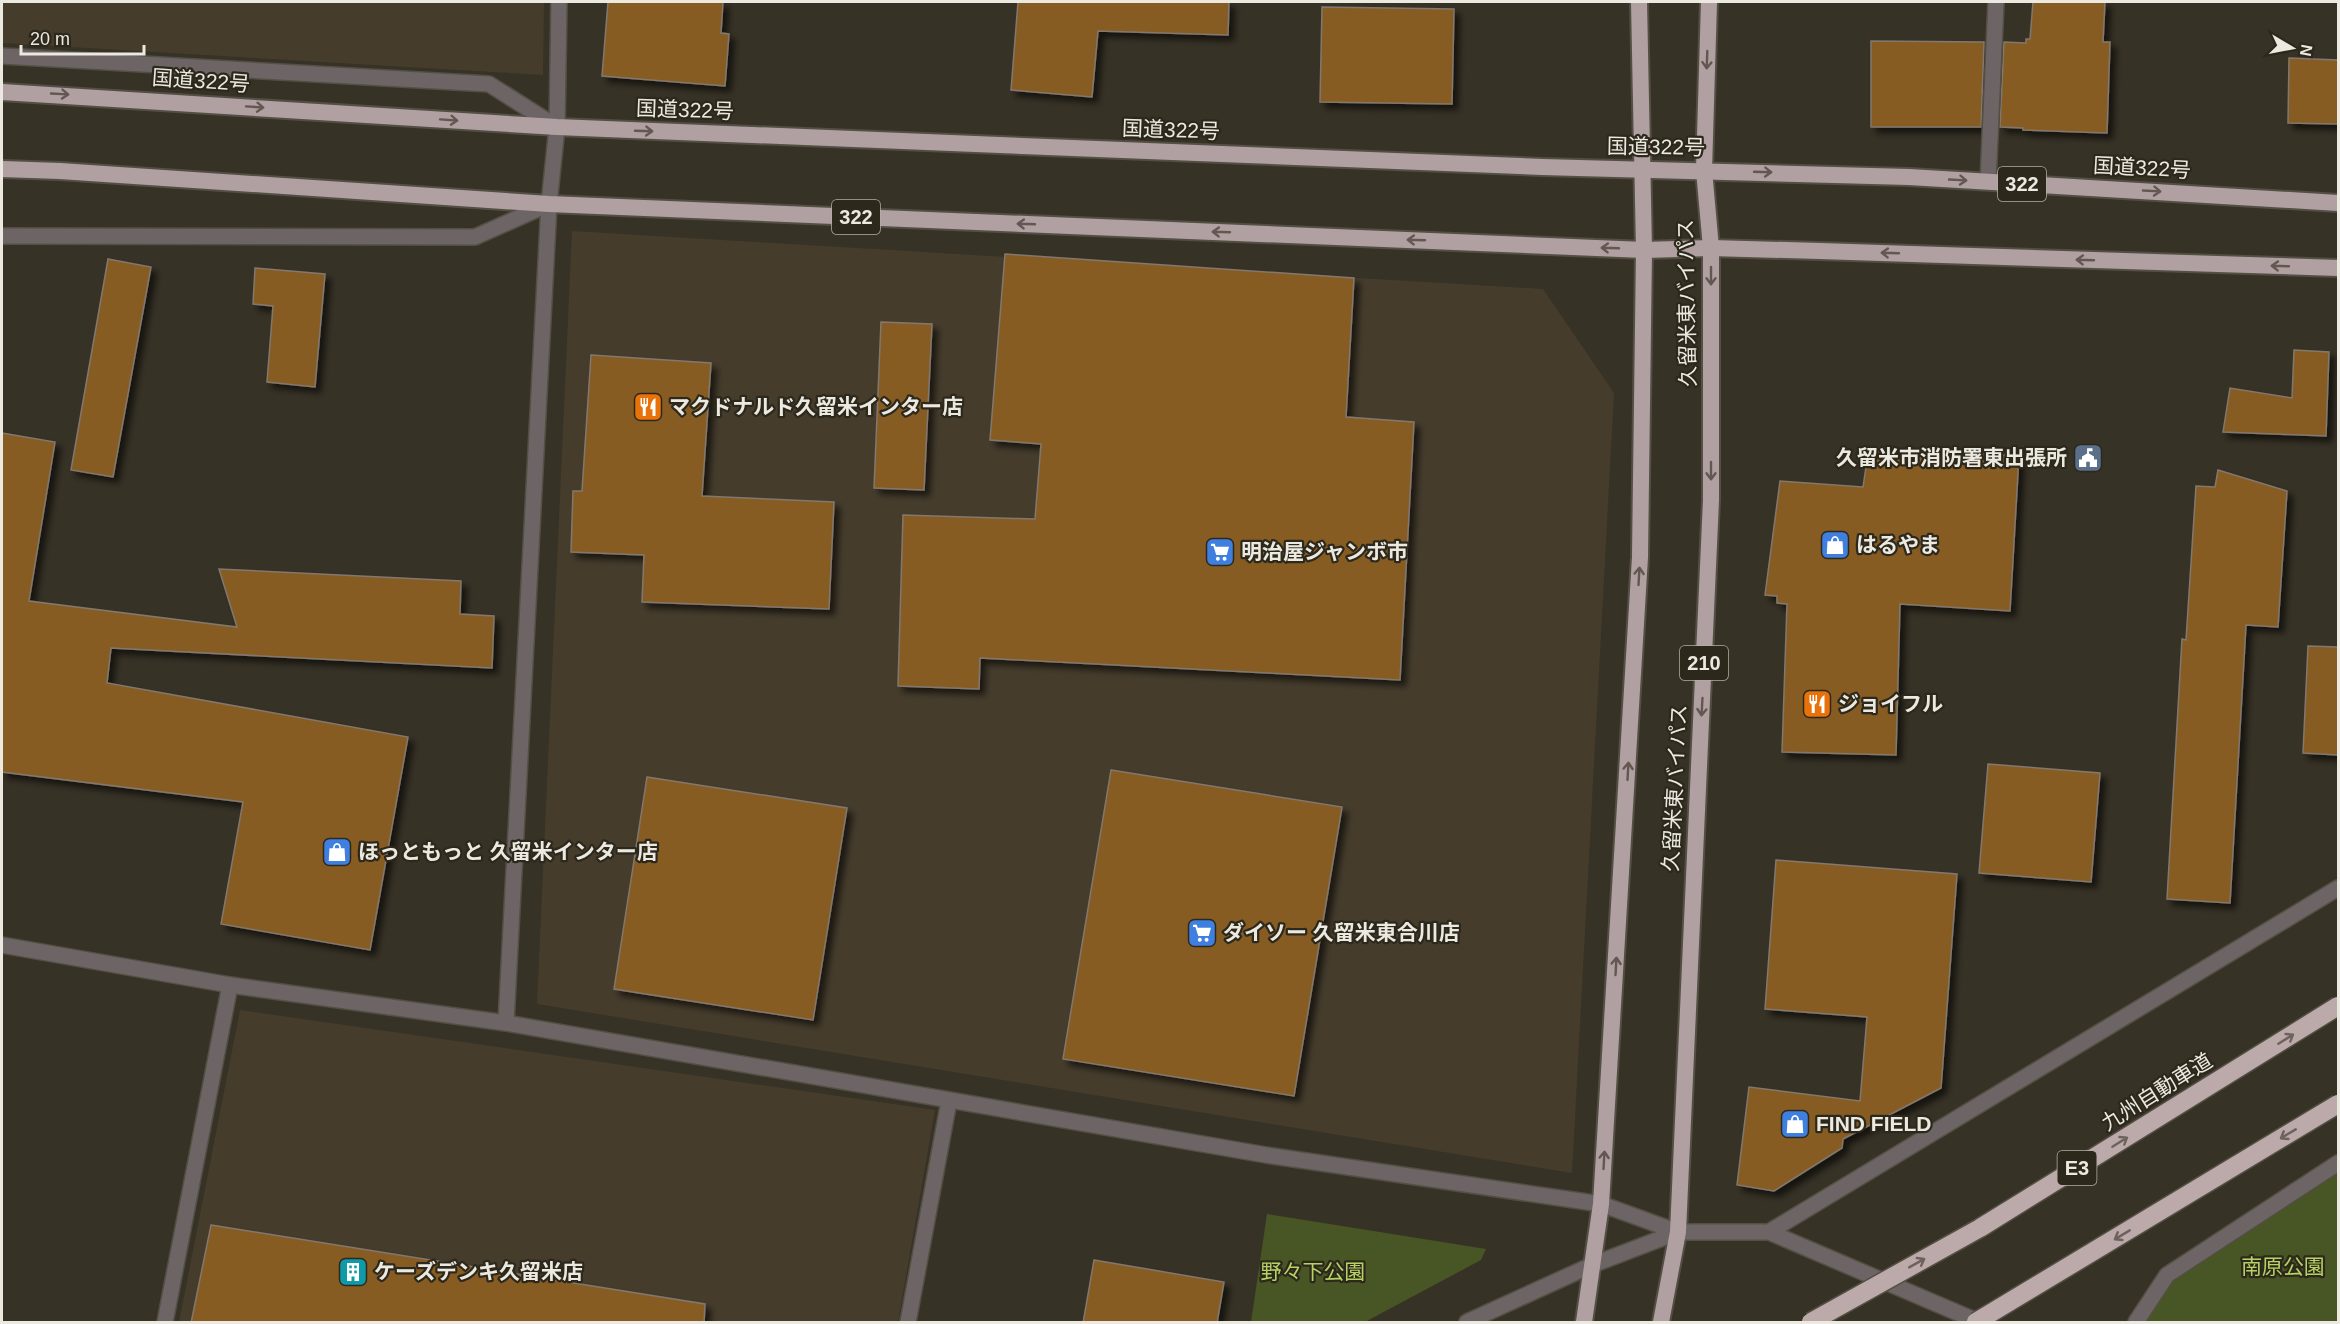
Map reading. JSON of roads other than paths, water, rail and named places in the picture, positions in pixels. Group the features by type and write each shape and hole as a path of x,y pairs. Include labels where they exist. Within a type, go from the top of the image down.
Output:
{"highway":[{"name":"久留米東バイパス","path":"1584,1323 1601,1204 1640,557 1644,250 1639,2"},
{"name":"久留米東バイパス","path":"1661,1323 1678,1232 1711,500 1711,248 1704,170 1709,2"},
{"name":"国道322号","path":"2,92 557,127 1988,182 2338,203"},
{"name":"322","path":"2,169 549,204 1644,250 1711,248 2338,268"},
{"name":"九州自動車道","path":"1810,1323 1980,1228 2338,1006"},
{"path":"1978,1323 2338,1104"}],"street":[{"path":"506,1023 549,204 557,127 559,2"},
{"path":"1988,182 1996,2"},
{"path":"2,56 489,84 557,127"},
{"path":"2,236 475,237 549,204"},
{"path":"1769,1232 2338,888"},
{"path":"2,945 230,985 506,1023 1266,1155 1601,1204 1678,1232 1769,1232 1978,1323"},
{"path":"165,1323 230,985"},
{"path":"908,1323 949,1101"},
{"path":"2136,1323 2167,1275 2338,1163"},
{"path":"1467,1323 1592,1265 1678,1232"}],"place":[{"name":"マクドナルド久留米インター店","path":"648,407"},
{"name":"久留米市消防署東出張所","path":"2088,458"},
{"name":"はるやま","path":"1835,545"},
{"name":"明治屋ジャンボ市","path":"1220,552"},
{"name":"ジョイフル","path":"1817,704"},
{"name":"ほっともっと 久留米インター店","path":"337,852"},
{"name":"ダイソー 久留米東合川店","path":"1202,933"},
{"name":"FIND FIELD","path":"1795,1124"},
{"name":"ケーズデンキ久留米店","path":"353,1272"}],"park label":[{"name":"南原公園","path":"2283,1267"},
{"name":"野々下公園","path":"1313,1272"}]}
